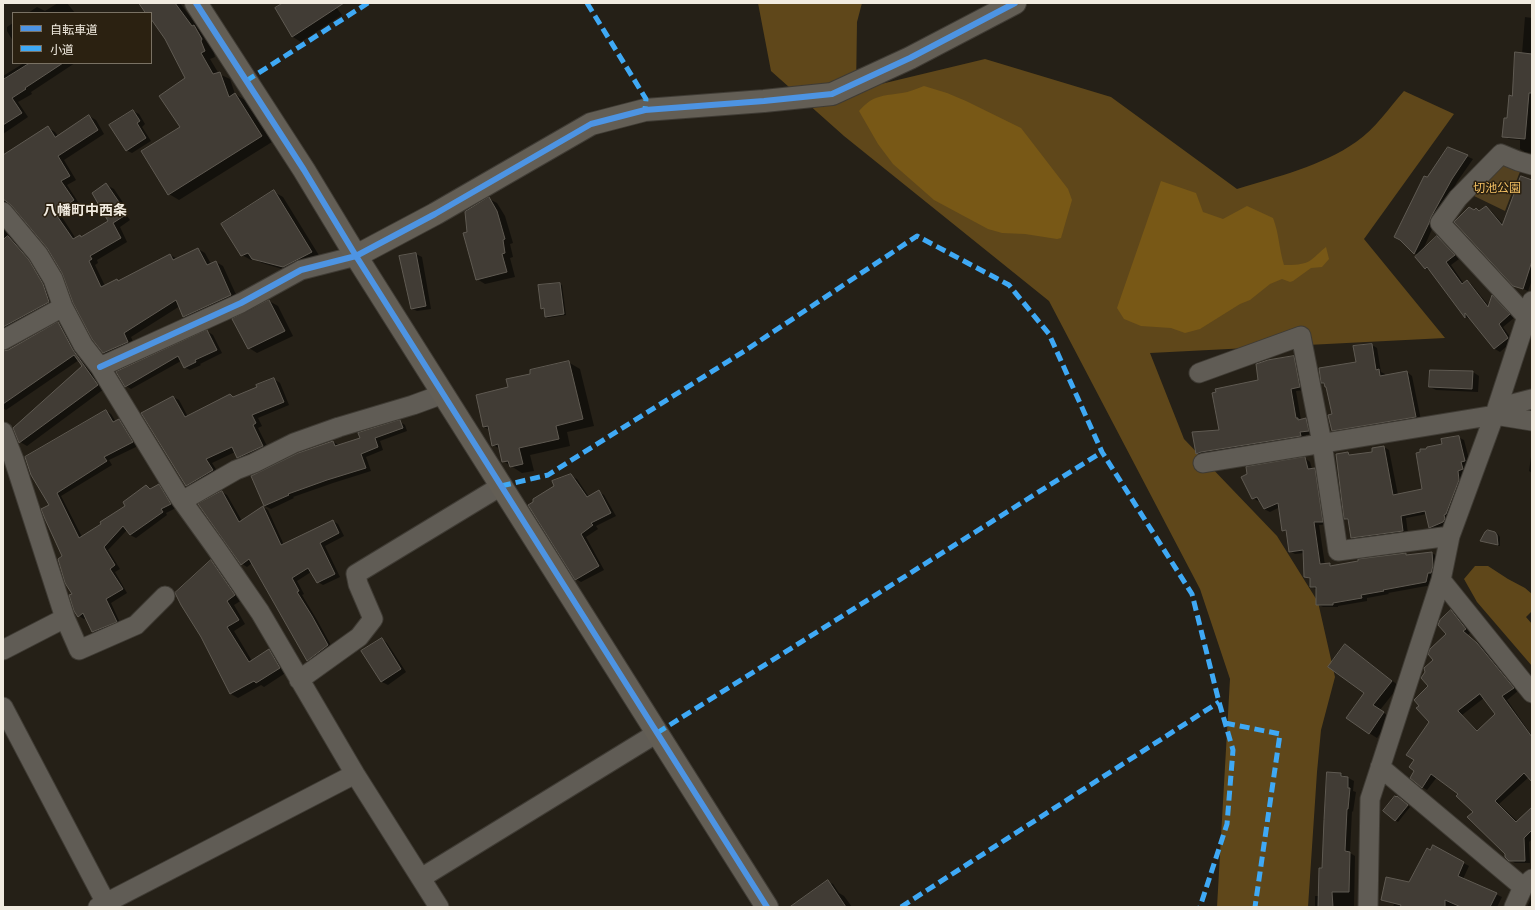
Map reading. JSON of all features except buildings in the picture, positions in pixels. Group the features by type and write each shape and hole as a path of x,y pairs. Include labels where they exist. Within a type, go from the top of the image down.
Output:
{"street":[{"path":"196,3 304,170 356,256 767,907"},
{"path":"100,367 241,303 301,270 356,256 435,214 591,124 645,110 832,94 910,58 1014,3"},
{"path":"1368,907 1370,799 1441,580 1450,536 1496,412 1529,309 1440,223 1458,198 1501,154 1532,165"},
{"path":"3,212 38,254 53,279 63,307 83,345 100,367 182,501 260,612 355,774 438,907"},
{"path":"3,340 63,307"},
{"path":"1199,373 1301,336 1322,443 1338,551 1450,536"},
{"path":"182,501 236,470 294,444 338,427 413,405 443,394"},
{"path":"1203,463 1496,412 1532,399"},
{"path":"1496,412 1532,421"},
{"path":"3,432 14,460 65,618 79,650 136,625 165,596"},
{"path":"299,680 359,637 373,619 358,584 356,574 501,486"},
{"path":"1441,580 1532,694"},
{"path":"3,650 65,618"},
{"path":"3,707 104,906 355,774"},
{"path":"421,878 657,733"},
{"path":"1380,766 1527,883 1514,907"}],"green space":[{"name":"切池公園","path":"1507,163 1521,169 1505,211 1472,195 1491,169"}],"shaded area":[{"path":"758,3 862,3 857,22 856,90 985,59 1111,97 1237,189 1298,170 1329,158 1343,150 1363,137 1382,118 1404,91 1454,114 1364,239 1445,338 1150,353 1184,439 1277,536 1318,602 1335,677 1321,730 1308,907 1217,907 1230,679 1200,589 1049,301 844,136 771,71"},
{"path":"924,86 966,101 1021,128 1068,189 1072,200 1061,238 1057,239 1025,234 1002,233 988,229 934,200 893,164 878,144 859,111 873,99 878,97 907,92"},
{"path":"1161,181 1196,193 1203,212 1223,219 1247,206 1273,218 1277,229 1284,265 1308,262 1326,247 1329,259 1322,267 1311,268 1293,281 1290,282 1282,279 1270,284 1250,300 1240,304 1200,329 1185,333 1171,328 1141,326 1124,319 1117,308"},
{"path":"1475,566 1488,566 1525,588 1532,594 1532,611 1526,617 1532,624 1532,666 1477,602 1464,579"}],"marked path":[{"path":"246,81 368,3"},
{"path":"587,3 646,99 645,110"},
{"path":"501,486 548,475 746,350 917,236 1009,285 1049,334 1102,452 1192,594 1219,702 1233,750 1227,824 1200,907"},
{"path":"657,733 1102,452"},
{"path":"901,907 1219,702"},
{"path":"1225,723 1280,734 1255,907"}],"cycle path":[{"path":"196,3 304,170 356,256 767,907"},
{"path":"100,367 241,303 301,270 356,256 435,214 591,124 645,110 832,94 910,58 1015,3"}],"district":[{"name":"八幡町中西条","path":"85,210"}]}
